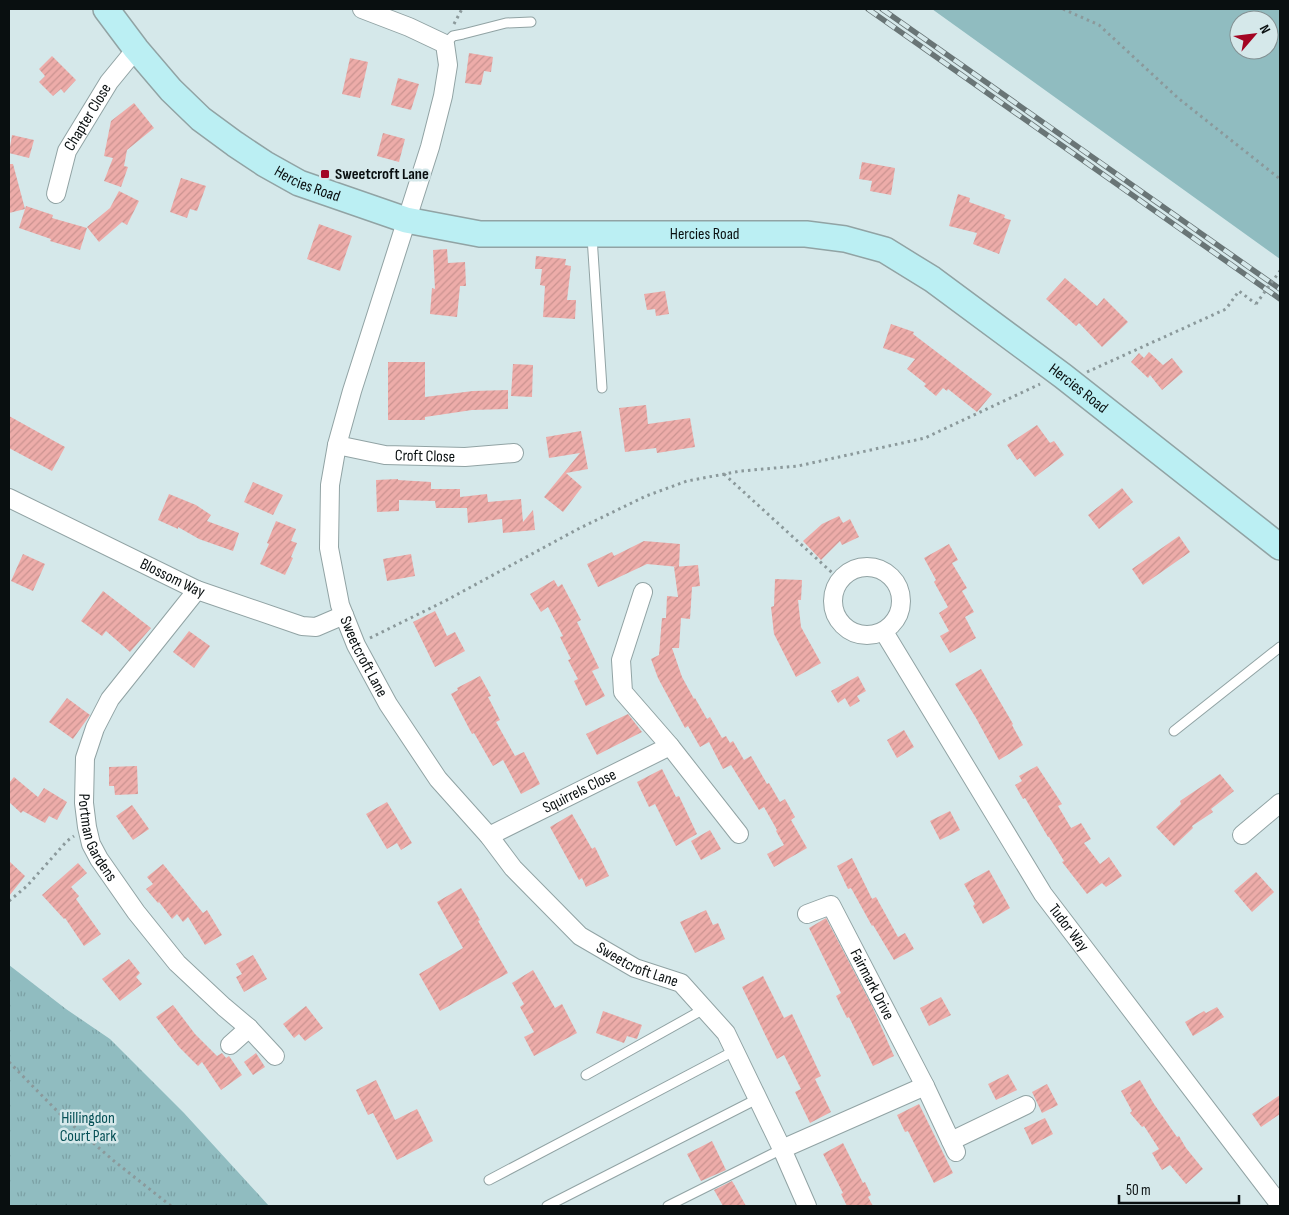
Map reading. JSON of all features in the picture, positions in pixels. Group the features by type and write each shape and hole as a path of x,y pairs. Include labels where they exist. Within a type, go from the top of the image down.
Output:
{"street":[{"name":"Hercies Road","path":"106,9 136,49 171,90 201,119 235,144 299,182 406,220 480,234 806,234 845,239 885,250 932,279 1063,376 1148,445 1280,547"},
{"path":"362,9 409,27 445,44"},
{"name":"Sweetcroft Lane","path":"445,44 448,65 443,96 416,196 406,220 337,445 330,485 329,548 340,605 356,645 388,704 438,779 489,836 513,868 580,936 635,968 682,984 726,1033 782,1149 807,1206"},
{"name":"Chapter Close","path":"56,194 67,151 109,82 136,49"},
{"name":"Croft Close","path":"337,445 385,455 465,457 514,453"},
{"name":"Blossom Way","path":"9,498 197,590 302,626 316,627 344,615"},
{"path":"872,567 884,571 894,579 900,593 901,605 896,620 884,632 871,636 859,635 852,633 836,619 832,608 832,595 840,580 852,570 872,567"},
{"name":"Portman Gardens","path":"197,590 110,699 95,728 85,758 84,803 87,827 91,844 99,859 136,912 177,963 249,1028 276,1056"},
{"path":"643,592 621,660 623,692 670,746 739,834"},
{"name":"Tudor Way","path":"884,632 1043,894 1280,1205"},
{"name":"Squirrels Close","path":"489,836 670,746"},
{"path":"1242,835 1280,803"},
{"name":"Fairmark Drive","path":"807,914 831,905 954,1147 1026,1105"},
{"path":"230,1046 249,1028"},
{"path":"782,1149 924,1086"}],"lane":[{"path":"445,44 453,36 506,23 531,22"},
{"path":"592,234 602,388"},
{"path":"1174,732 1280,646"},
{"path":"586,1075 704,1009"},
{"path":"489,1180 734,1051"},
{"path":"547,1206 758,1099"},
{"path":"668,1206 782,1149"}],"path":[{"path":"1063,9 1099,25 1178,98 1280,179"},
{"path":"356,645 445,601 646,496 687,481 741,470 798,466 925,438 1041,384 1063,376 1082,374 1226,309 1239,291 1256,304 1280,271"},
{"path":"724,474 840,580"},
{"path":"9,900 27,886 66,841 87,827"},
{"path":"9,1062 70,1123 171,1206"}],"green space":[{"path":"932,9 1280,9 1280,259"},
{"name":"Hillingdon Court Park","path":"9,965 66,1009 110,1039 184,1113 269,1206 9,1206"}],"building":[{"path":"469,53 493,57 491,72 484,71 481,85 465,83"},
{"path":"52,56 76,80 64,93 61,89 53,96 39,82 45,76 39,69"},
{"path":"350,58 368,62 360,98 342,94"},
{"path":"398,78 419,84 411,110 391,105"},
{"path":"134,103 154,128 127,150 124,166 128,167 121,187 104,181 113,158 104,156 111,121"},
{"path":"383,133 405,139 399,162 377,156"},
{"path":"12,135 34,140 29,158 9,153"},
{"path":"862,162 895,168 891,195 870,191 872,181 859,179"},
{"path":"9,164 13,164 25,209 9,213"},
{"path":"181,178 206,186 197,211 190,209 187,218 170,212"},
{"path":"119,191 139,201 127,225 122,222 99,242 87,227 110,208"},
{"path":"958,194 970,198 969,202 1005,215 1004,218 1011,220 999,254 973,244 977,233 949,226"},
{"path":"26,206 53,215 52,218 87,228 80,250 50,241 51,239 19,228"},
{"path":"319,224 352,236 340,271 307,259"},
{"path":"447,249 448,263 465,262 466,286 460,286 457,317 430,314 432,288 435,289 433,250"},
{"path":"536,256 566,259 565,265 571,266 567,300 576,300 575,319 543,317 545,286 540,285 542,269 535,269"},
{"path":"1065,278 1097,306 1104,298 1128,322 1102,347 1079,323 1076,326 1046,299"},
{"path":"665,291 669,314 656,316 655,309 647,310 644,294"},
{"path":"891,324 914,332 913,334 992,394 977,412 948,389 947,391 943,388 936,396 924,386 926,384 907,369 915,359 883,348"},
{"path":"1149,352 1163,365 1172,358 1183,372 1162,390 1150,375 1148,378 1131,362 1139,353 1144,358"},
{"path":"388,362 425,362 425,397 473,391 508,390 508,409 472,410 425,417 425,420 388,420"},
{"path":"513,364 533,365 532,397 511,396"},
{"path":"646,405 648,424 690,418 695,447 657,453 656,448 625,452 619,408"},
{"path":"9,416 65,447 52,471 9,448"},
{"path":"1037,425 1050,443 1054,441 1064,455 1035,477 1020,458 1017,460 1007,445"},
{"path":"581,431 588,469 566,473 582,487 563,512 544,497 580,453 549,458 546,437"},
{"path":"398,479 431,482 431,489 460,489 460,497 487,494 488,502 521,499 523,522 533,510 535,530 503,533 502,519 468,523 467,508 436,508 435,501 399,500 399,511 377,512 376,480"},
{"path":"253,482 283,495 273,515 244,502"},
{"path":"1122,488 1133,502 1099,529 1088,515"},
{"path":"169,494 196,505 211,515 207,521 239,533 233,551 199,539 178,527 178,529 158,520"},
{"path":"839,516 843,523 850,519 859,537 842,545 840,541 821,560 803,541 822,524"},
{"path":"276,521 296,529 291,541 297,543 291,557 293,558 285,575 260,564"},
{"path":"1179,536 1190,552 1143,585 1132,569"},
{"path":"644,541 680,544 679,567 647,564 598,587 587,564 612,552 614,556"},
{"path":"949,544 958,560 952,563 967,588 962,591 974,612 965,617 976,638 950,653 940,636 949,631 939,613 948,607 934,582 936,580 924,558"},
{"path":"23,554 45,564 33,591 11,581"},
{"path":"411,554 415,576 387,581 383,559"},
{"path":"698,565 700,586 692,587 690,619 681,618 679,648 672,648 682,677 707,719 710,717 722,738 726,736 730,743 733,741 744,760 751,756 767,784 769,783 780,802 785,799 795,817 791,820 807,848 774,867 767,854 784,845 764,807 759,810 731,765 723,769 709,742 700,747 688,726 685,728 658,678 651,659 659,655 662,618 666,618 667,596 678,597 674,567"},
{"path":"775,579 802,580 801,600 798,600 801,627 821,663 796,677 774,634 771,607 774,606"},
{"path":"554,580 558,587 562,584 581,620 577,622 599,668 592,671 605,696 586,706 574,681 578,679 568,660 571,659 560,637 563,636 548,607 541,612 530,594"},
{"path":"103,591 151,628 130,652 106,631 102,636 81,621"},
{"path":"435,611 447,636 455,632 465,651 435,667 413,622"},
{"path":"189,631 210,646 194,668 173,652"},
{"path":"981,669 1023,745 999,760 955,684"},
{"path":"480,676 491,696 488,697 500,720 496,722 515,756 524,752 540,784 521,794 503,760 493,766 474,733 472,734 451,694 458,690 457,688"},
{"path":"858,676 866,691 857,696 860,701 850,707 845,698 838,703 831,691"},
{"path":"67,698 90,715 73,739 49,722"},
{"path":"628,714 642,732 597,755 586,734"},
{"path":"904,730 914,747 897,758 887,740"},
{"path":"137,766 138,794 115,795 114,786 109,786 109,767"},
{"path":"1037,766 1062,804 1058,806 1071,828 1081,823 1091,839 1084,843 1100,864 1109,857 1122,876 1106,887 1102,883 1087,894 1062,862 1064,861 1015,785 1022,781 1019,776"},
{"path":"662,769 676,797 679,796 697,834 676,846 655,804 649,807 637,782"},
{"path":"1220,774 1234,791 1211,809 1213,812 1192,826 1193,828 1174,846 1156,827 1181,804 1180,801"},
{"path":"14,777 38,797 44,788 67,802 57,820 49,816 45,823 23,811 21,813 9,802 9,783"},
{"path":"387,802 412,843 401,850 397,843 387,849 366,814"},
{"path":"132,805 149,829 133,840 116,816"},
{"path":"950,811 960,830 940,840 930,821"},
{"path":"572,814 592,849 595,847 609,876 586,887 582,878 579,880 550,827"},
{"path":"710,830 721,849 701,860 691,841"},
{"path":"852,858 872,899 876,897 898,937 905,933 914,949 894,960 851,888 848,889 837,866"},
{"path":"9,861 25,876 9,896"},
{"path":"78,863 87,873 71,887 79,896 76,899 101,934 84,946 65,918 42,895"},
{"path":"163,864 203,913 207,910 222,935 205,945 188,917 183,922 177,914 172,919 146,889 153,884 147,877"},
{"path":"989,870 1010,908 983,924 964,884"},
{"path":"1256,872 1274,892 1252,912 1234,891"},
{"path":"461,888 508,973 440,1011 419,974 463,948 437,902"},
{"path":"706,910 713,925 718,923 725,939 695,953 680,922"},
{"path":"826,918 872,1006 894,1056 873,1066 849,1017 847,1018 836,996 841,993 809,928"},
{"path":"253,955 267,979 244,992 236,977 242,974 236,964"},
{"path":"129,959 140,973 136,977 142,984 120,1001 102,979"},
{"path":"533,970 555,1008 562,1004 577,1033 534,1056 524,1037 534,1032 520,1007 524,1004 512,983"},
{"path":"763,976 784,1018 792,1014 821,1076 815,1079 831,1112 810,1123 795,1092 801,1089 784,1055 777,1059 742,987"},
{"path":"941,997 951,1015 929,1026 920,1008"},
{"path":"173,1005 195,1034 217,1056 222,1053 226,1058 229,1056 242,1075 221,1090 202,1062 198,1066 179,1047 156,1017"},
{"path":"306,1006 323,1028 305,1041 299,1034 294,1038 283,1024"},
{"path":"1217,1007 1224,1017 1193,1036 1185,1022 1204,1011 1206,1013"},
{"path":"603,1011 642,1025 637,1039 627,1036 624,1043 596,1033"},
{"path":"256,1053 265,1067 253,1075 244,1062"},
{"path":"1008,1074 1017,1090 996,1100 988,1084"},
{"path":"376,1080 395,1120 417,1109 433,1141 397,1160 373,1113 368,1115 356,1090"},
{"path":"1140,1080 1177,1137 1179,1136 1203,1169 1186,1184 1170,1165 1162,1170 1152,1153 1159,1149 1144,1126 1142,1127 1130,1113 1132,1111 1121,1091"},
{"path":"1047,1084 1058,1105 1042,1113 1032,1092"},
{"path":"1280,1095 1280,1114 1261,1127 1252,1114"},
{"path":"919,1104 953,1173 934,1183 908,1131 905,1132 897,1115"},
{"path":"1045,1118 1053,1134 1032,1145 1024,1128"},
{"path":"712,1141 726,1170 701,1181 687,1154"},
{"path":"843,1143 863,1183 865,1182 871,1195 868,1197 873,1206 847,1206 841,1194 843,1193 823,1154"},
{"path":"732,1181 746,1206 723,1206 714,1190"}],"railway":[{"path":"868,9 1280,299"},
{"path":"882,9 1280,289"}],"place":[{"name":"Sweetcroft Lane","path":"325,174"}]}
